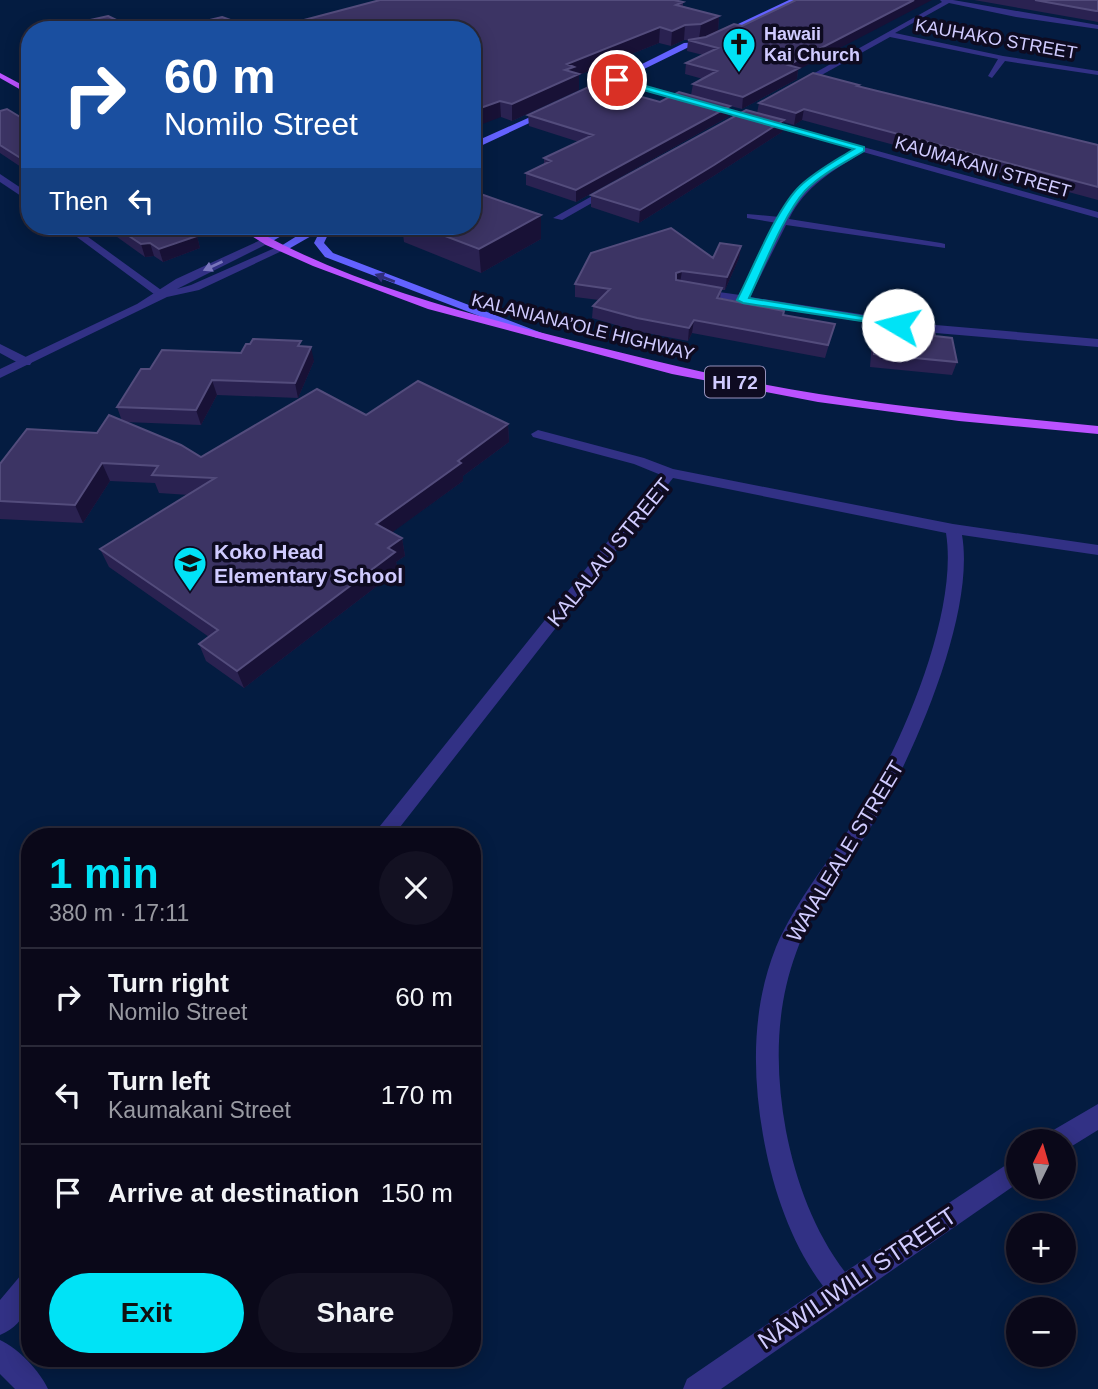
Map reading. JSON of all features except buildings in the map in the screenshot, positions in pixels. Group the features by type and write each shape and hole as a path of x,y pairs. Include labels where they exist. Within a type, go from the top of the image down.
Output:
{"main road":[{"path":"687,45 686,41 774,0"},
{"path":"573,101 687,45 701,44 795,0"},
{"path":"0,75 21,88"},
{"path":"481,143 561,106"},
{"name":"KALANIANA’OLE HIGHWAY","path":"256,235 332,270 432,307 672,370 818,398 959,417 1098,430"},
{"path":"265,240 275,235"},
{"path":"282,249 305,235"},
{"path":"323,235 319,243 329,256 564,343"}],"street":[{"path":"787,90 947,0 1016,15 1098,27"},
{"name":"KAUHAKO STREET","path":"888,34 1003,58 1098,73"},
{"path":"992,76 1003,58"},
{"path":"811,78 822,81"},
{"name":"KAUMAKANI STREET","path":"617,80 736,117 1098,215"},
{"path":"736,117 751,109"},
{"path":"743,300 794,199 809,182 861,149"},
{"path":"0,177 21,192"},
{"path":"558,218 625,180"},
{"path":"751,216 941,246"},
{"path":"79,235 162,295 195,288 282,249"},
{"path":"0,374 162,295 180,281 265,240"},
{"path":"681,289 924,328 1098,343"},
{"path":"0,348 26,362"},
{"path":"538,435 639,461 670,473"},
{"name":"KALALAU STREET","path":"388,828 670,473 953,529 1098,550"},
{"name":"WAIALEALE STREET","path":"841,1289 823,1266 804,1228 779,1152 767,1086 772,997 783,959 798,924 870,811 902,754 932,678 950,608 957,545 953,529"},
{"path":"1076,1130 1098,1116"},
{"name":"NĀWILIWILI STREET","path":"697,1389 1006,1177"},
{"path":"0,1321 21,1295"},
{"path":"0,1354 34,1389"}],"water":[{"path":"0,0 1098,0 1098,1389 0,1389"}],"place":[{"name":"Hawaii Kai Church","path":"739,74"},
{"name":"Koko Head Elementary School","path":"190,593"}],"route":[{"path":"617,80 861,149 819,175 801,190 789,208 743,300 898,325"}]}
